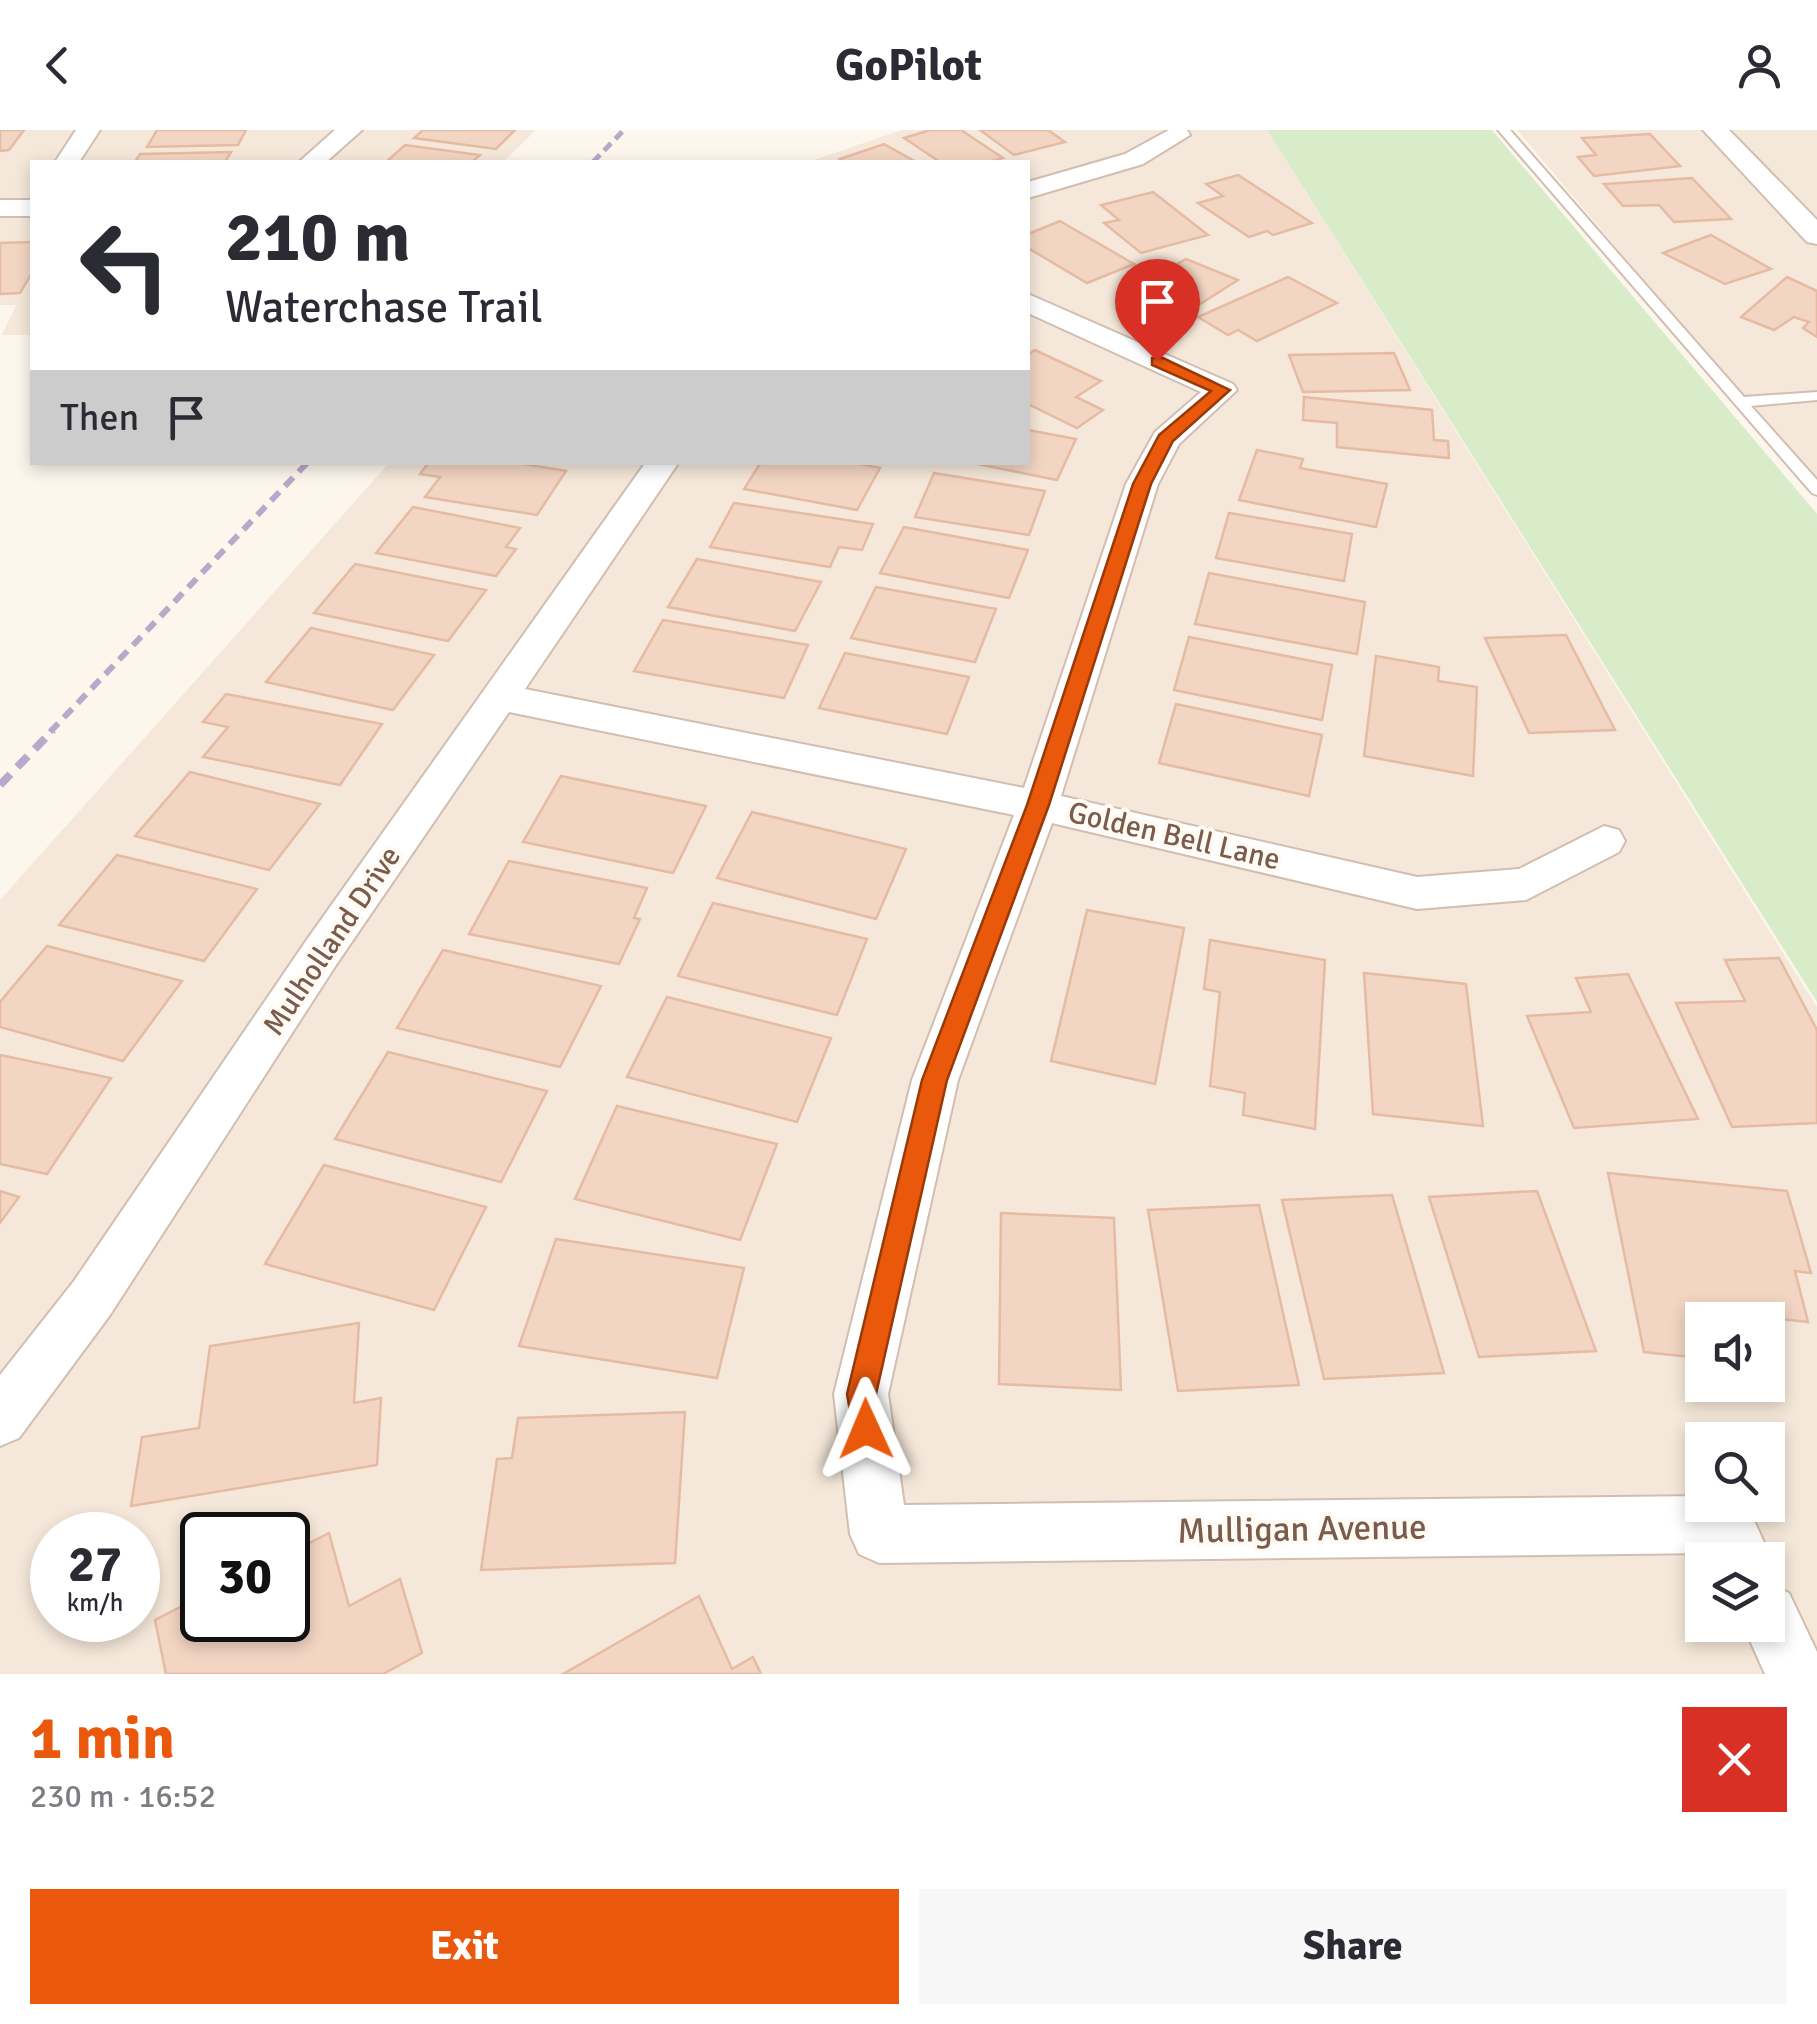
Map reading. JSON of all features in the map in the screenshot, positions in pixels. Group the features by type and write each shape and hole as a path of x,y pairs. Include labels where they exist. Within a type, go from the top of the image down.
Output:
{"street":[{"path":"68,160 88,130"},
{"path":"314,160 350,130"},
{"path":"1715,130 1817,236"},
{"path":"1030,189 1134,159 1178,135"},
{"path":"0,208 30,208"},
{"path":"1030,305 1222,390 1166,439 1142,484 1038,805"},
{"name":"Mulholland Drive","path":"0,1419 92,1298 321,953 661,465"},
{"name":"Golden Bell Lane","path":"500,697 1038,805 1417,893 1526,884 1604,841"},
{"name":"Mulligan Avenue","path":"1038,805 934,1080 861,1394 878,1534 1734,1542"},
{"path":"1781,1642 1796,1674"}],"lane":[{"path":"1504,130 1817,490"},
{"path":"1742,402 1817,396"}],"shaded area":[{"path":"0,130 536,130 505,160 30,160 30,335 2,335 16,305 0,305"},
{"path":"902,130 1267,130 1817,1007 1817,1674 0,1674 0,900 387,465 1030,465 1030,160 814,160"},
{"path":"1517,130 1817,130 1817,479 1637,272"}],"green space":[{"path":"1267,130 1492,130 1817,514 1817,1002"}],"building":[{"path":"0,130 24,130 9,150 0,151"},
{"path":"157,130 246,130 238,145 147,147"},
{"path":"423,130 515,130 496,149 414,138"},
{"path":"930,130 961,130 1003,158 937,160 904,138"},
{"path":"980,130 1048,130 1065,142 1014,155"},
{"path":"1650,134 1680,166 1594,176 1578,157 1596,155 1582,138"},
{"path":"884,144 912,160 842,160"},
{"path":"405,145 480,155 474,160 388,160"},
{"path":"231,152 226,160 136,160 140,154"},
{"path":"1238,175 1312,223 1273,235 1267,231 1249,237 1198,203 1223,196 1206,184"},
{"path":"1692,178 1731,219 1674,222 1659,205 1623,206 1604,184"},
{"path":"1153,192 1208,235 1141,253 1104,223 1119,220 1101,205"},
{"path":"1060,221 1134,264 1087,283 1030,249 1030,233"},
{"path":"1711,235 1771,269 1725,284 1663,253"},
{"path":"30,242 30,276 20,293 0,294 0,243"},
{"path":"1186,259 1238,280 1178,318 1127,295"},
{"path":"1288,277 1337,303 1257,341 1238,330 1228,335 1198,317"},
{"path":"1787,277 1817,291 1817,337 1803,328 1809,322 1794,317 1774,330 1741,317"},
{"path":"1035,350 1101,381 1076,397 1103,410 1077,428 1030,405 1030,354"},
{"path":"1394,353 1410,390 1303,392 1289,355"},
{"path":"1304,397 1432,410 1434,440 1448,441 1449,458 1337,447 1337,423 1303,420"},
{"path":"1030,430 1076,439 1057,480 983,465 1030,465"},
{"path":"1257,450 1303,459 1300,468 1387,484 1376,527 1239,500"},
{"path":"427,465 529,465 566,471 537,515 425,497 440,477 420,474"},
{"path":"759,465 880,468 857,510 744,489"},
{"path":"934,473 1045,491 1029,535 915,517"},
{"path":"734,503 873,524 862,550 839,547 830,567 710,547"},
{"path":"413,507 520,528 506,547 516,549 496,576 376,553"},
{"path":"1229,513 1352,534 1344,581 1216,558"},
{"path":"904,527 1028,550 1009,598 880,573"},
{"path":"697,559 821,582 795,631 668,607"},
{"path":"355,564 486,590 448,641 314,613"},
{"path":"1209,573 1365,602 1357,654 1195,624"},
{"path":"876,587 996,609 975,662 851,638"},
{"path":"663,620 808,645 784,698 634,671"},
{"path":"311,628 434,655 393,710 266,682"},
{"path":"1566,635 1615,730 1529,733 1485,638"},
{"path":"1189,637 1332,665 1322,720 1174,690"},
{"path":"845,653 969,677 947,734 819,708"},
{"path":"1376,656 1439,667 1438,681 1477,687 1473,776 1364,756"},
{"path":"226,694 382,724 340,785 203,757 228,727 203,722"},
{"path":"1176,704 1322,735 1309,796 1159,763"},
{"path":"190,772 320,804 269,870 135,836"},
{"path":"561,776 706,806 673,873 523,842"},
{"path":"752,812 906,849 876,919 717,878"},
{"path":"117,855 257,889 204,961 59,925"},
{"path":"509,861 647,888 634,918 640,919 619,964 469,934"},
{"path":"713,903 867,939 837,1015 678,976"},
{"path":"1087,910 1184,928 1155,1084 1051,1061"},
{"path":"1210,940 1325,960 1315,1129 1243,1115 1245,1093 1210,1086 1220,992 1204,989"},
{"path":"47,946 182,981 123,1061 0,1027 0,1002"},
{"path":"443,950 601,986 560,1067 397,1028"},
{"path":"1779,958 1817,1030 1817,1123 1732,1127 1676,1003 1745,1001 1725,960"},
{"path":"1364,973 1466,984 1483,1126 1373,1114"},
{"path":"1628,974 1698,1119 1574,1128 1527,1016 1591,1012 1576,978"},
{"path":"667,997 831,1038 797,1122 627,1077"},
{"path":"388,1052 547,1091 501,1182 335,1139"},
{"path":"0,1055 111,1078 47,1174 0,1164"},
{"path":"617,1106 777,1144 740,1240 575,1199"},
{"path":"324,1165 486,1207 434,1310 265,1264"},
{"path":"1608,1173 1787,1191 1811,1273 1795,1271 1808,1322 1785,1320 1785,1302 1685,1302 1685,1356 1644,1352"},
{"path":"0,1191 19,1197 0,1223"},
{"path":"1537,1191 1596,1351 1479,1357 1429,1197"},
{"path":"1392,1195 1444,1373 1324,1379 1282,1200"},
{"path":"1259,1205 1299,1385 1178,1391 1148,1210"},
{"path":"1001,1213 1114,1218 1121,1390 999,1384"},
{"path":"556,1239 744,1268 717,1378 519,1346"},
{"path":"359,1323 354,1403 381,1398 377,1465 131,1506 142,1437 199,1428 210,1346"},
{"path":"685,1412 675,1563 481,1570 497,1459 512,1458 518,1418"},
{"path":"329,1533 349,1606 400,1579 422,1653 383,1674 166,1674 159,1642 160,1617 180,1607 180,1642 310,1642 310,1543"},
{"path":"699,1596 732,1669 753,1657 761,1674 563,1674"}],"railway":[{"path":"595,160 624,130"},
{"path":"50,732 305,465"},
{"path":"0,785 53,730"}],"route":[{"path":"866,1429 861,1394 934,1080 1038,805 1142,484 1166,439 1222,390 1157,361"}]}
